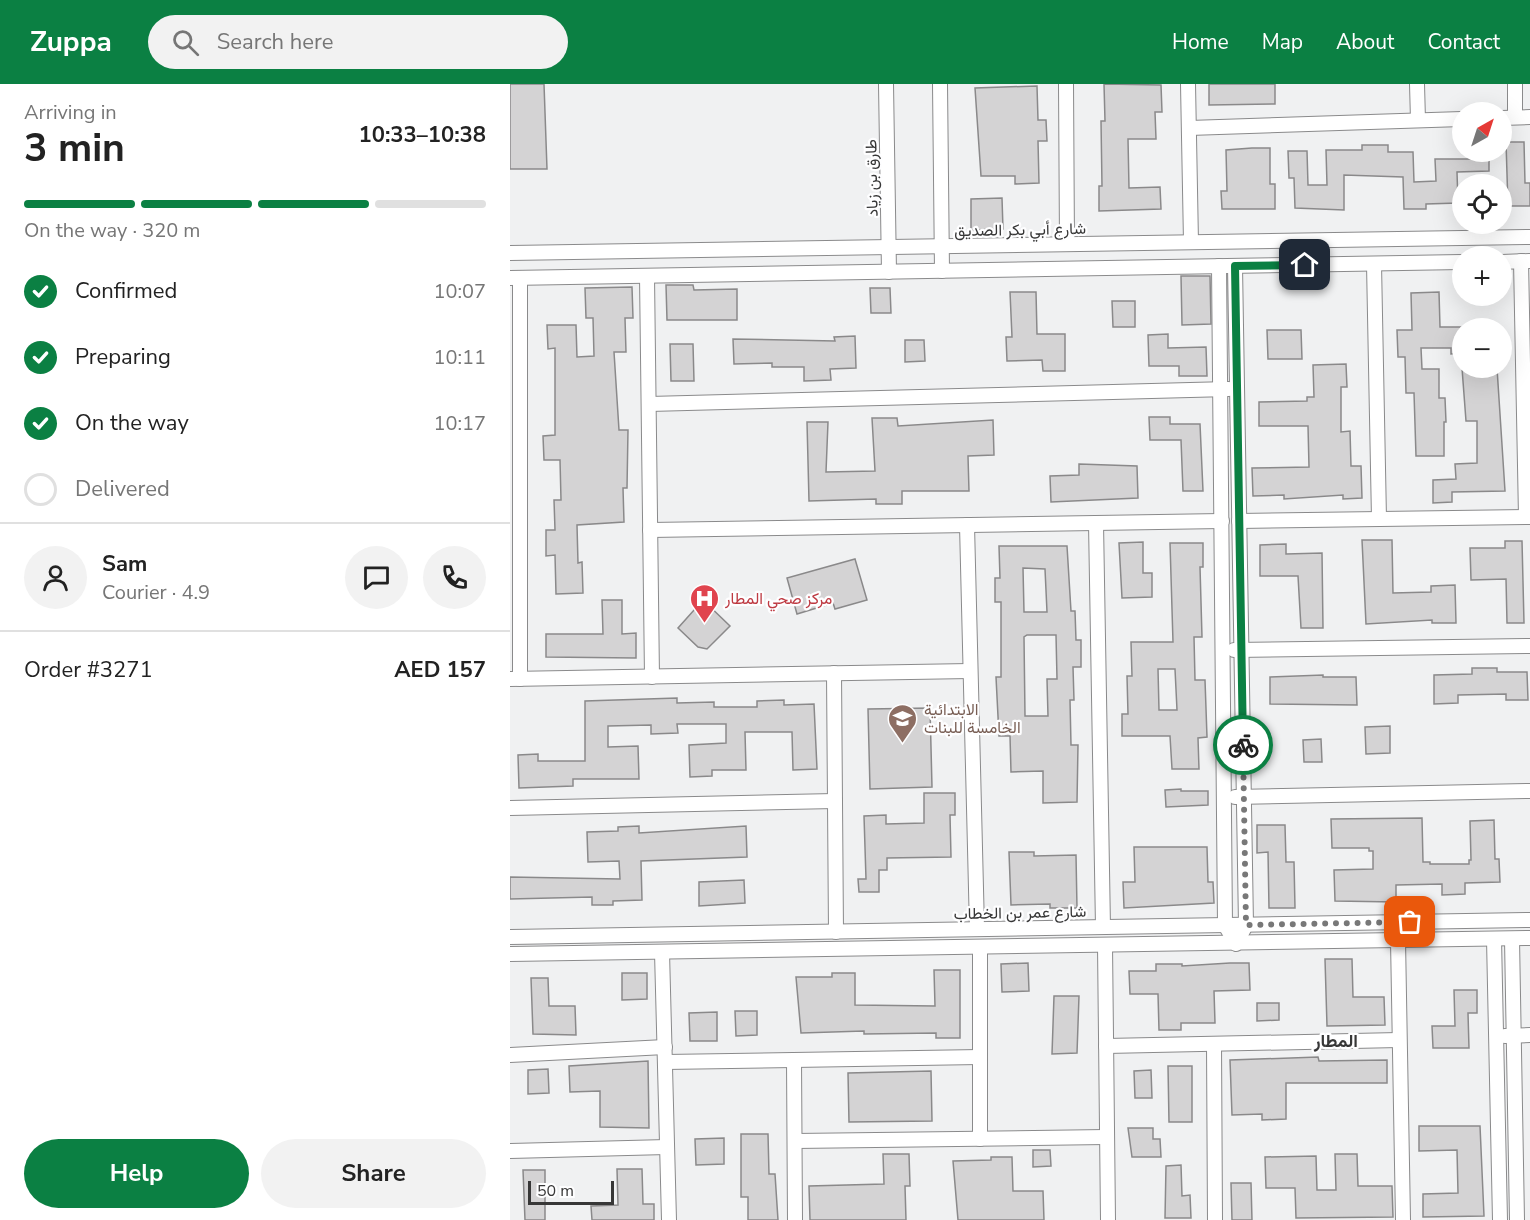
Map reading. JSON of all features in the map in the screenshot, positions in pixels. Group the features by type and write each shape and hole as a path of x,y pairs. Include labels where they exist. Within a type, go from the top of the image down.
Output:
{"street":[{"name":"طارق بن زياد","path":"886,84 889,272"},
{"path":"940,84 942,271"},
{"path":"1066,84 1067,244"},
{"path":"1188,84 1191,242"},
{"path":"1417,84 1418,120"},
{"path":"1511,102 1515,84"},
{"path":"1512,117 1530,117"},
{"path":"1189,128 1452,119"},
{"name":"شارع أبي بكر الصديق","path":"510,253 1530,237"},
{"path":"1239,521 1528,517 1526,261"},
{"path":"970,671 515,679 515,278 1452,262"},
{"path":"1374,264 1379,519"},
{"path":"1219,266 1225,925 1236,944"},
{"path":"1235,266 1246,925 1236,944"},
{"path":"647,276 652,677"},
{"path":"649,404 1237,389"},
{"path":"650,530 1222,521"},
{"path":"1096,523 1103,927"},
{"path":"967,525 976,930"},
{"path":"1223,650 1530,646"},
{"path":"834,674 836,932"},
{"path":"1224,797 1530,791"},
{"path":"510,808 835,801"},
{"name":"شارع عمر بن الخطاب","path":"510,937 1530,920"},
{"name":"شارع عمر بن الخطاب","path":"510,954 1530,938"},
{"path":"1494,939 1500,1220"},
{"path":"1512,939 1517,1220"},
{"path":"1398,940 1403,1220"},
{"path":"1105,945 1108,1220"},
{"path":"980,947 980,1139"},
{"path":"662,952 669,1220"},
{"path":"1496,1036 1530,1035"},
{"path":"1106,1046 1399,1040"},
{"path":"1214,1044 1215,1220"},
{"path":"510,1055 664,1047"},
{"path":"665,1062 980,1057"},
{"path":"794,1060 795,1220"},
{"path":"795,1141 1106,1137"},
{"path":"1498,1137 1530,1137"},
{"path":"510,1150 667,1147"}],"building":[{"path":"510,84 544,84 547,169 510,169"},
{"path":"1104,84 1161,85 1162,112 1155,112 1156,139 1128,139 1129,188 1160,187 1161,209 1099,211 1099,186 1102,186 1101,121 1105,121"},
{"path":"1209,84 1275,84 1275,104 1209,105"},
{"path":"1037,86 1038,120 1046,120 1047,141 1038,141 1039,183 1015,184 1015,176 981,176 975,88"},
{"path":"1512,142 1524,142 1525,183 1530,183 1530,206 1512,206 1512,174 1507,174 1507,162 1512,162"},
{"path":"1362,145 1388,145 1388,152 1413,152 1414,182 1436,181 1435,159 1452,159 1452,162 1489,162 1489,171 1452,174 1452,203 1426,204 1426,209 1404,209 1403,177 1344,175 1344,210 1295,208 1294,178 1289,178 1288,151 1307,151 1308,185 1327,185 1326,150 1362,150"},
{"path":"1270,148 1270,184 1275,184 1275,209 1222,209 1221,191 1227,191 1226,150"},
{"path":"1002,198 1003,229 971,230 971,199"},
{"path":"1181,276 1210,276 1211,324 1182,325"},
{"path":"666,285 693,285 694,290 737,289 737,320 667,320"},
{"path":"632,287 633,318 625,318 626,352 614,352 619,430 628,430 627,488 623,488 624,522 577,525 578,563 582,562 583,593 556,594 555,555 546,556 546,530 555,530 554,500 561,500 560,460 544,460 543,436 555,435 555,348 548,349 547,325 576,325 577,357 594,356 593,318 586,318 585,288"},
{"path":"870,288 890,288 891,313 871,313"},
{"path":"1010,292 1036,292 1037,334 1065,334 1065,371 1043,371 1042,360 1007,361 1006,337 1012,337"},
{"path":"1439,292 1440,327 1452,327 1452,354 1451,348 1421,348 1422,369 1439,369 1439,398 1445,398 1444,456 1416,456 1414,393 1406,393 1405,357 1398,357 1397,330 1412,330 1411,293"},
{"path":"1112,301 1135,301 1135,327 1113,327"},
{"path":"1267,330 1301,330 1302,359 1268,359"},
{"path":"1168,334 1168,348 1206,347 1207,376 1179,376 1179,366 1149,366 1148,335"},
{"path":"855,336 856,368 830,369 831,380 804,381 804,367 772,367 772,363 734,364 733,339 835,341 834,337"},
{"path":"905,340 924,340 925,361 905,362"},
{"path":"670,344 693,344 694,381 671,381"},
{"path":"1346,364 1347,387 1341,387 1341,432 1350,431 1351,466 1361,466 1362,498 1343,499 1343,495 1284,499 1284,495 1253,496 1252,468 1309,467 1308,426 1259,426 1259,402 1307,401 1307,397 1314,397 1313,365"},
{"path":"1463,378 1498,378 1505,491 1452,492 1452,502 1433,503 1433,480 1456,479 1455,464 1477,463 1477,421 1466,421"},
{"path":"1149,417 1170,417 1170,424 1200,424 1203,491 1183,491 1181,440 1150,440"},
{"path":"872,418 897,418 898,426 993,420 994,455 968,456 969,491 902,491 902,504 876,504 876,499 809,501 807,422 828,422 826,472 875,471"},
{"path":"1079,464 1137,466 1138,498 1051,502 1050,476 1079,475"},
{"path":"1362,540 1392,540 1393,593 1431,592 1431,586 1455,585 1456,623 1432,623 1432,620 1366,624"},
{"path":"1505,541 1522,541 1524,623 1507,623 1506,579 1471,580 1470,548 1505,548"},
{"path":"1143,542 1143,573 1152,573 1152,597 1122,598 1119,543"},
{"path":"1170,543 1203,543 1203,567 1200,567 1202,637 1194,637 1195,680 1205,680 1207,737 1198,738 1199,769 1172,769 1170,736 1122,736 1122,714 1128,714 1127,676 1132,676 1131,642 1173,642","holes":["1158,669 1175,669 1177,710 1159,710"]},
{"path":"1286,544 1286,554 1322,553 1323,628 1301,628 1298,576 1260,576 1260,545"},
{"path":"999,546 1067,546 1071,611 1075,611 1076,640 1081,640 1081,667 1073,667 1074,700 1070,700 1071,745 1078,745 1077,802 1043,803 1043,771 1011,772 1010,736 999,736 996,677 1001,677 1001,602 995,602 995,578 1000,578","holes":["1023,568 1045,569 1047,612 1024,612","1027,635 1056,635 1057,679 1047,679 1048,716 1025,716 1024,637"]},
{"path":"855,559 867,600 835,609 833,603 797,614 787,578"},
{"path":"602,600 622,600 622,634 636,633 636,658 546,657 546,634 603,634"},
{"path":"703,600 730,626 707,649 698,647 678,628"},
{"path":"1472,668 1497,668 1497,672 1527,672 1528,700 1506,700 1506,694 1458,695 1458,703 1434,704 1434,675 1472,674"},
{"path":"1323,675 1323,677 1356,677 1357,705 1270,704 1270,677"},
{"path":"677,698 677,703 714,702 714,707 757,707 757,701 784,700 784,705 814,704 817,769 793,770 792,732 745,732 746,770 712,770 712,776 690,777 689,745 726,743 726,724 677,724 678,733 651,734 651,725 608,726 608,747 638,746 639,779 573,779 573,786 519,788 518,755 538,754 538,761 585,761 585,701"},
{"path":"930,708 932,787 870,789 868,709"},
{"path":"1390,726 1390,753 1366,754 1365,727"},
{"path":"1321,739 1322,762 1304,762 1303,740"},
{"path":"1181,789 1181,791 1208,791 1208,805 1166,807 1165,790"},
{"path":"924,793 955,793 955,815 950,815 951,857 887,858 887,870 879,870 879,892 859,892 858,879 866,879 864,816 886,815 886,824 924,823"},
{"path":"1422,818 1423,862 1430,862 1430,864 1469,864 1471,860 1470,821 1494,820 1495,859 1499,859 1500,882 1465,883 1465,894 1442,895 1442,884 1396,885 1396,902 1335,901 1334,870 1373,869 1373,851 1369,851 1369,848 1332,848 1331,819"},
{"path":"1257,825 1285,825 1286,862 1294,862 1295,908 1269,908 1268,852 1257,853"},
{"path":"639,826 639,833 746,826 747,857 641,861 642,900 613,901 613,905 592,905 592,897 510,899 510,877 620,879 619,861 588,862 587,832 618,831 618,827"},
{"path":"1134,847 1207,847 1208,882 1213,882 1214,903 1124,908 1123,882 1135,882"},
{"path":"1009,852 1034,852 1034,856 1076,855 1077,908 1050,908 1050,904 1011,905"},
{"path":"744,880 745,903 699,906 699,882"},
{"path":"1325,959 1352,959 1353,997 1384,997 1385,1025 1327,1026"},
{"path":"1028,963 1029,991 1002,992 1001,964"},
{"path":"1249,963 1250,990 1214,991 1215,1023 1181,1023 1181,1030 1159,1030 1158,994 1130,994 1129,971 1156,971 1156,964 1182,964 1182,966"},
{"path":"934,970 960,970 960,1038 936,1038 936,1033 864,1034 864,1031 801,1033 796,977 832,977 832,973 855,973 855,1005 935,1006"},
{"path":"622,973 647,973 647,999 622,1000"},
{"path":"531,978 548,978 549,1006 575,1006 576,1035 533,1034"},
{"path":"1454,990 1477,990 1477,1013 1468,1013 1469,1048 1433,1048 1432,1026 1455,1026"},
{"path":"1054,996 1079,996 1077,1053 1052,1054"},
{"path":"1257,1003 1279,1003 1279,1020 1257,1021"},
{"path":"735,1011 757,1011 757,1035 736,1036"},
{"path":"717,1012 717,1041 690,1041 689,1013"},
{"path":"1318,1057 1319,1061 1387,1060 1387,1083 1286,1083 1286,1119 1262,1120 1262,1114 1232,1115 1230,1060"},
{"path":"648,1061 649,1128 600,1127 600,1091 570,1092 569,1066"},
{"path":"1168,1066 1192,1066 1192,1122 1169,1122"},
{"path":"548,1069 549,1093 528,1094 528,1070"},
{"path":"1151,1070 1152,1098 1135,1098 1134,1071"},
{"path":"931,1071 932,1121 849,1122 848,1073"},
{"path":"1419,1126 1480,1126 1484,1216 1423,1217 1423,1194 1458,1193 1457,1150 1419,1151"},
{"path":"1128,1128 1153,1128 1153,1139 1160,1139 1161,1157 1132,1157"},
{"path":"741,1134 768,1134 769,1174 775,1174 778,1220 748,1220 748,1197 741,1197"},
{"path":"724,1138 724,1164 696,1165 695,1139"},
{"path":"1033,1150 1050,1150 1051,1166 1033,1167"},
{"path":"883,1154 909,1154 910,1186 905,1186 906,1220 810,1220 809,1186 884,1184"},
{"path":"1335,1154 1357,1154 1358,1186 1392,1186 1393,1217 1296,1218 1295,1188 1266,1188 1265,1157 1316,1156 1317,1190 1336,1190"},
{"path":"991,1157 1012,1157 1013,1191 1043,1191 1044,1220 958,1220 953,1161 991,1160"},
{"path":"1181,1165 1182,1196 1190,1195 1191,1218 1165,1218 1166,1166"},
{"path":"617,1169 642,1169 643,1204 654,1204 654,1220 592,1220 591,1206 618,1205"},
{"path":"523,1170 545,1170 545,1220 525,1220"},
{"path":"1231,1183 1251,1183 1252,1220 1232,1220"}],"way so far":[{"path":"1243,745 1246,925 1410,922"}],"place":[{"name":"مركز صحي المطار","path":"704,624"},
{"name":"الابتدائية الخامسة للبنات","path":"903,744"}],"district":[{"name":"المطار","path":"1336,1041"}],"route":[{"path":"1243,745 1235,266 1305,265"}]}
